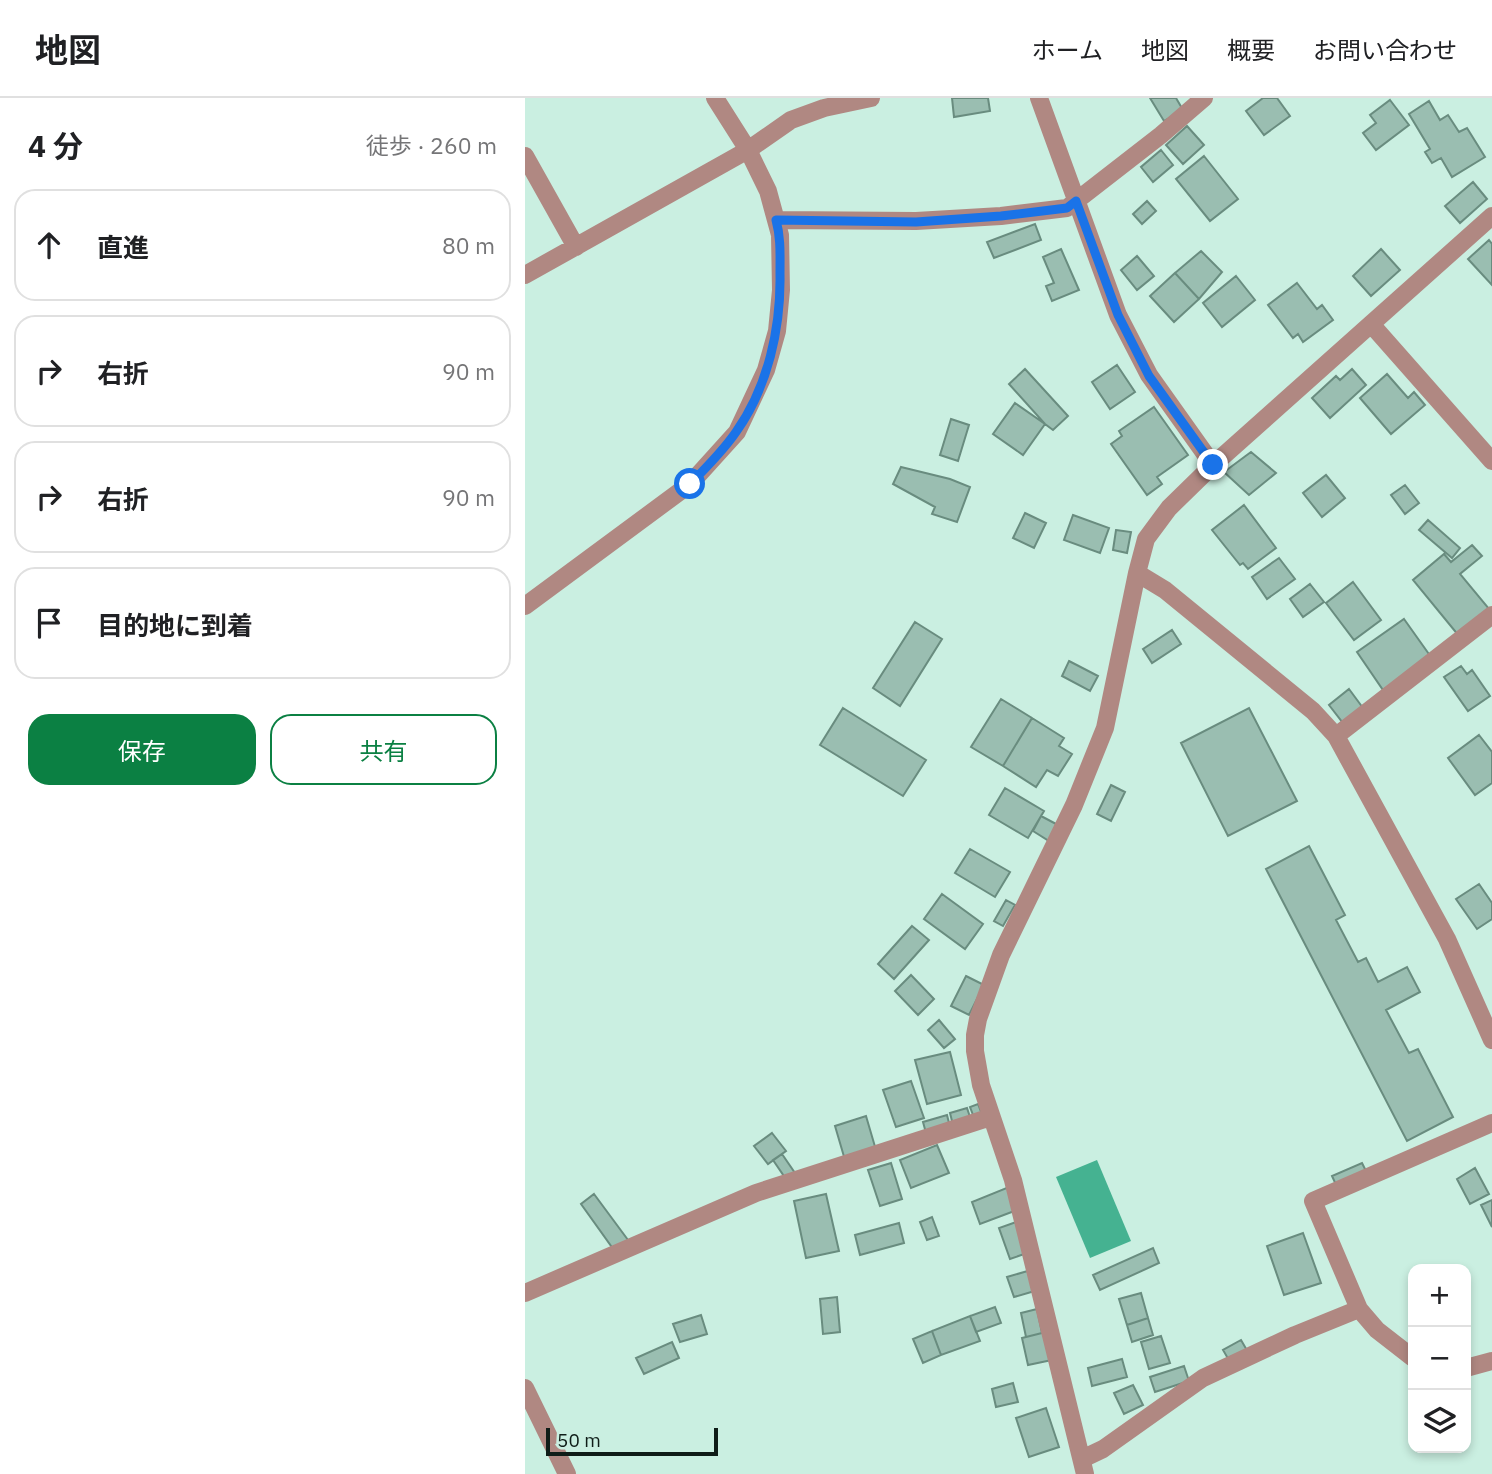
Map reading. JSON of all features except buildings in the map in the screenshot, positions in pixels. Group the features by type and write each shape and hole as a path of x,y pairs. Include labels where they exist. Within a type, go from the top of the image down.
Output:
{"street":[{"path":"525,606 690,484 737,432 766,370 777,331 781,290 780,235 768,191 748,150 715,98"},
{"path":"525,275 748,150 791,120 824,108 871,98"},
{"path":"1039,98 1118,315 1149,376 1213,465"},
{"path":"776,220 916,222 1067,208 1204,98"},
{"path":"525,156 576,247"},
{"path":"1359,1309 1295,1335 1203,1378 1103,1450 1084,1467 1013,1180 981,1085 975,1051 978,1019 1001,956 1074,805 1105,727 1146,539 1169,508 1213,465 1492,216"},
{"path":"1371,324 1492,461"},
{"path":"1137,573 1176,598 1313,711 1336,736 1447,939 1492,1040"},
{"path":"1336,736 1492,615"},
{"path":"525,1293 756,1193 992,1117"},
{"path":"1408,1354 1377,1330 1359,1309 1313,1201 1492,1123"},
{"path":"1471,1367 1492,1361"},
{"path":"525,1388 567,1474"}],"shaded area":[{"path":"1097,1160 1131,1241 1090,1258 1056,1177"}],"route":[{"path":"690,484 737,432 766,370 777,331 781,290 780,235 776,220 916,222 1067,208 1076,201 1118,315 1149,376 1213,465"}]}
